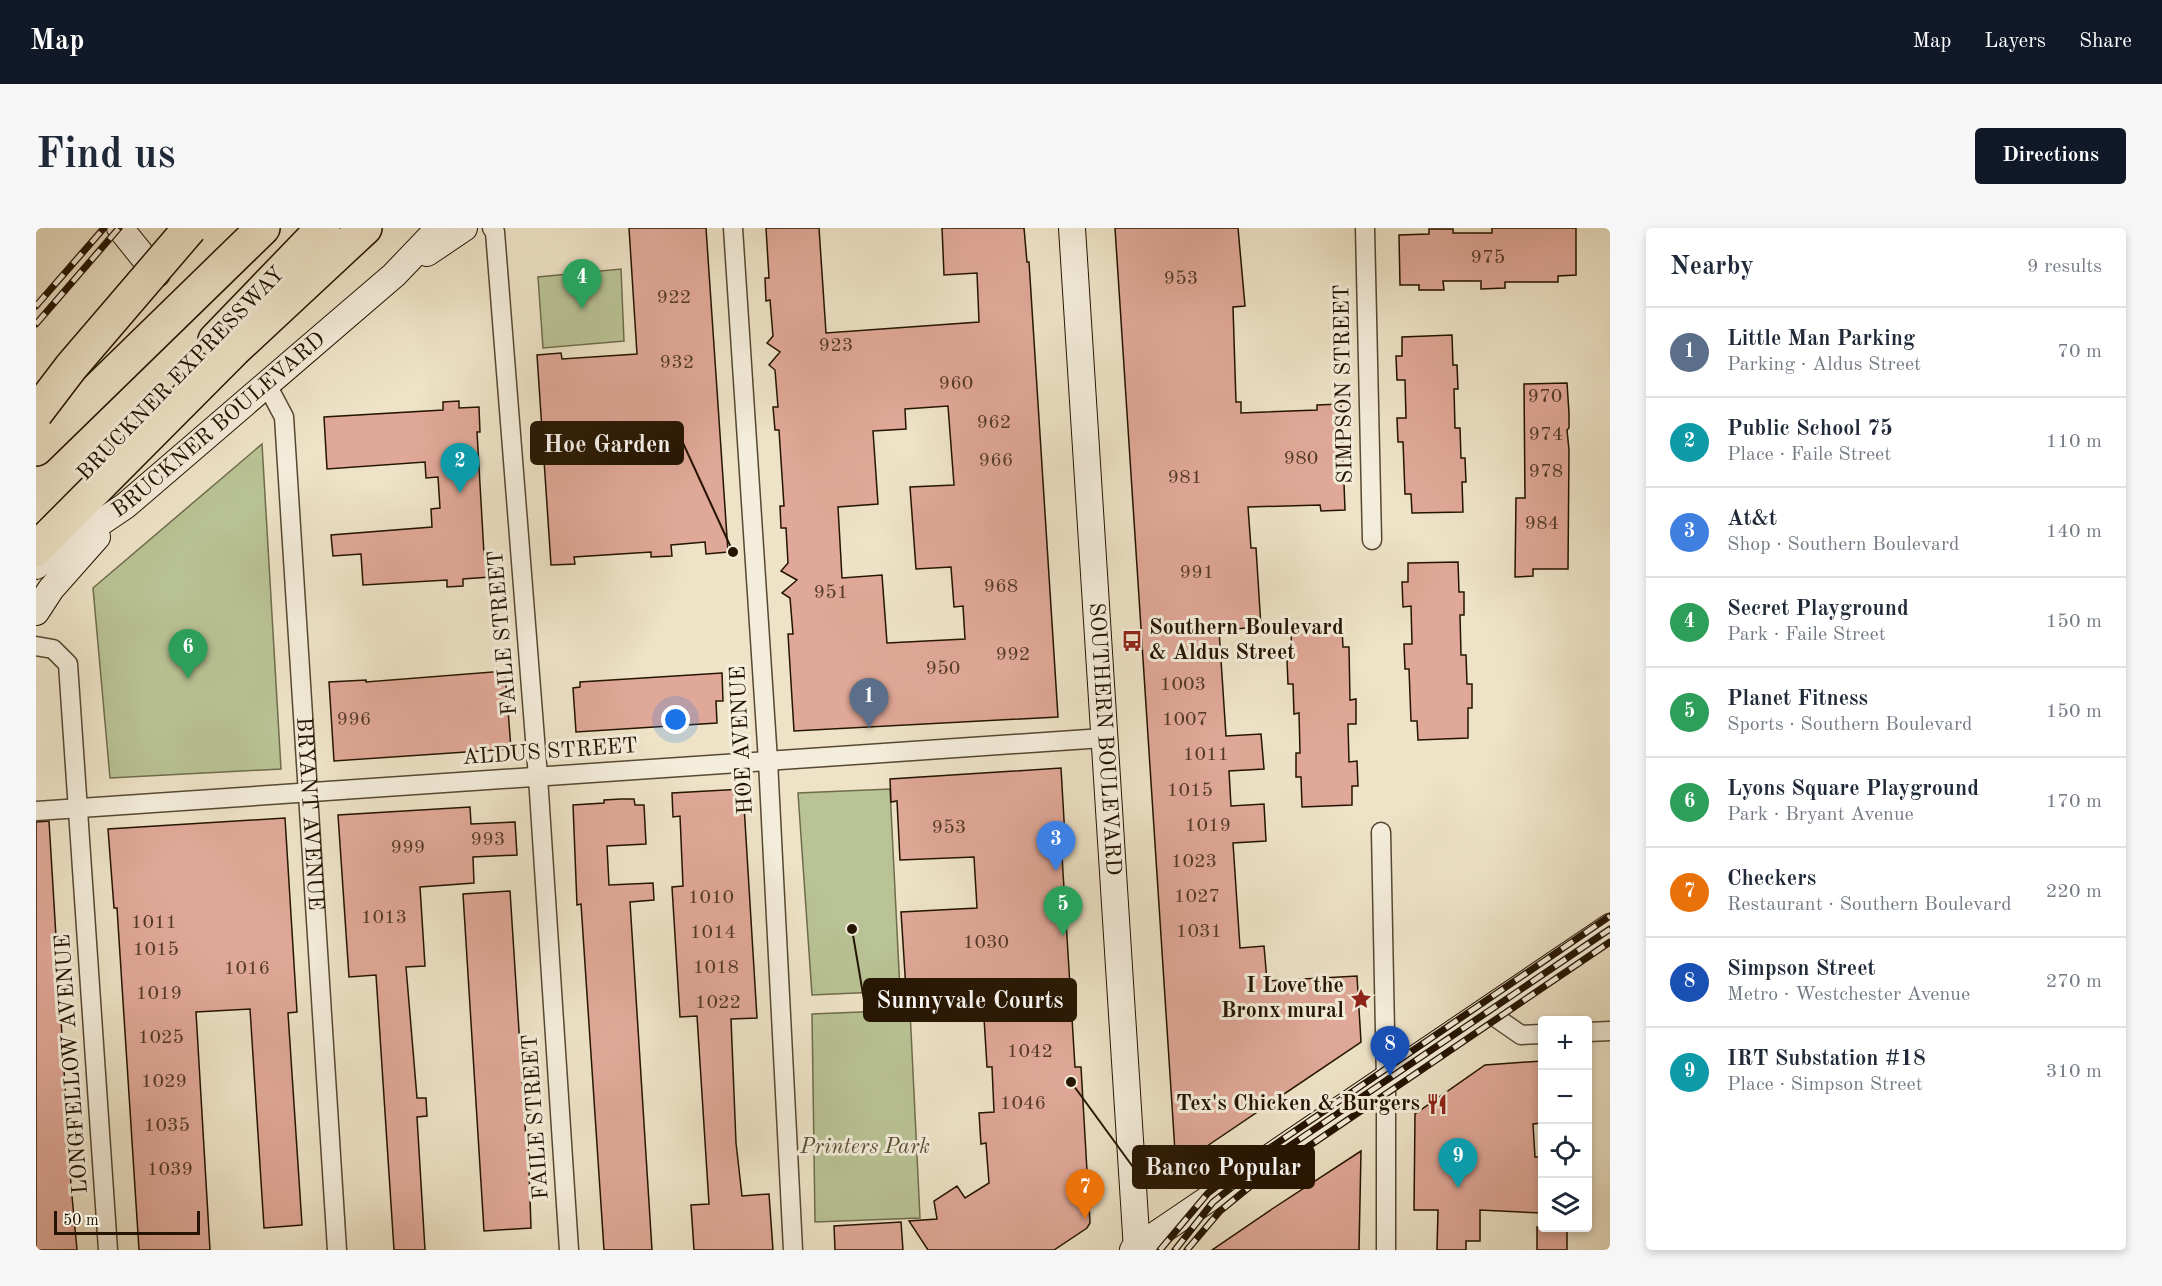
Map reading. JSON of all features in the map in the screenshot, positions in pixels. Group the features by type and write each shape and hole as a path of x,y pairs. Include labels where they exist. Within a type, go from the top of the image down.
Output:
{"highway":[{"path":"36,415 79,357 190,228"},
{"name":"BRUCKNER EXPRESSWAY","path":"36,449 263,228"},
{"name":"BRUCKNER EXPRESSWAY","path":"36,515 83,476 323,228"},
{"path":"36,549 234,350 365,228"}],"main road":[{"path":"36,415 157,274 201,228"},
{"name":"BRUCKNER BOULEVARD","path":"36,566 125,506 394,275 439,228"},
{"name":"BRUCKNER BOULEVARD","path":"394,275 464,228"},
{"name":"SOUTHERN BOULEVARD","path":"1072,228 1136,1249"},
{"path":"127,236 157,274"},
{"path":"36,612 51,589 125,506"},
{"path":"1136,1249 1610,927"}],"street":[{"name":"FAILE STREET","path":"492,228 496,244 538,777 568,1250"},
{"name":"HOE AVENUE","path":"733,228 768,761 793,1250"},
{"name":"SIMPSON STREET","path":"1365,228 1372,540"},
{"name":"BRYANT AVENUE","path":"266,383 284,417 337,1250"},
{"name":"LONGFELLOW AVENUE","path":"36,646 54,649 68,664 108,1250"},
{"name":"ALDUS STREET","path":"36,811 1103,738"},
{"path":"1381,832 1386,1080 1386,1250"},
{"path":"1485,1010 1521,1035 1538,1034"},
{"path":"1592,1032 1610,1030"}],"green space":[{"path":"621,269 624,341 543,348 538,277"},
{"path":"262,444 281,769 110,778 93,588"},
{"path":"890,789 900,991 812,995 798,793"},
{"name":"Printers Park","path":"910,1010 920,1218 815,1222 812,1014"}],"building":[{"path":"629,228 706,228 728,552 706,554 705,542 671,545 672,556 651,557 651,552 574,557 575,564 551,565 537,355 561,353 562,359 637,354"},
{"path":"766,228 819,228 826,333 979,322 977,273 944,275 942,228 1024,228 1027,262 1029,262 1058,717 794,731 788,634 793,634 790,598 782,593 797,580 781,571 788,563 786,528 781,528 780,506 784,506 779,430 775,430 773,407 778,407 775,370 769,365 780,352 767,343 773,336 770,300 766,301 765,278 769,278","holes":["948,406 954,485 910,487 916,569 951,567 954,607 963,606 965,639 887,643 882,575 842,578 838,507 878,504 873,431 906,429 905,409"]},
{"path":"1115,228 1238,228 1245,306 1233,307 1236,402 1241,402 1241,413 1317,410 1317,405 1341,404 1345,510 1321,511 1320,505 1248,507 1251,548 1256,548 1261,627 1219,630 1226,736 1261,734 1264,769 1229,771 1231,806 1264,804 1266,841 1233,843 1240,948 1264,946 1267,981 1357,976 1361,1042 1176,1167"},
{"path":"1492,228 1576,228 1576,275 1558,276 1558,282 1505,282 1505,288 1481,289 1481,281 1443,281 1444,290 1419,290 1419,285 1400,285 1399,235 1429,234 1429,229 1453,229 1453,233 1492,233"},
{"path":"1452,335 1453,365 1457,365 1458,389 1454,389 1455,428 1460,428 1461,458 1465,458 1466,482 1462,482 1463,512 1412,513 1411,494 1405,494 1403,442 1398,442 1397,418 1406,418 1405,380 1397,380 1396,356 1402,356 1402,337"},
{"path":"1567,383 1569,413 1567,430 1569,450 1568,569 1533,569 1533,576 1515,577 1516,498 1525,498 1524,384"},
{"path":"459,401 459,408 479,407 480,432 477,432 484,554 489,553 490,577 463,579 463,586 447,587 447,580 363,585 361,554 333,556 331,535 432,527 431,509 440,508 438,477 426,478 425,462 327,469 324,417 443,410 443,402"},
{"path":"1458,562 1459,592 1464,592 1464,615 1460,615 1461,655 1466,655 1467,684 1472,684 1472,708 1468,708 1468,738 1418,740 1417,721 1411,721 1409,669 1405,669 1404,644 1412,644 1411,606 1403,607 1402,582 1408,582 1408,563"},
{"path":"1342,629 1343,647 1349,647 1350,700 1356,699 1356,724 1348,724 1349,762 1357,761 1358,786 1352,786 1352,805 1302,807 1301,777 1296,777 1296,753 1300,753 1299,713 1294,714 1293,684 1288,684 1287,660 1292,660 1291,630"},
{"path":"505,671 511,749 334,761 329,682 366,680 366,682"},
{"path":"722,673 723,701 716,701 717,723 576,732 573,688 580,687 580,682"},
{"path":"1061,768 1066,855 1062,856 1075,1067 1081,1067 1090,1223 1087,1228 1054,1250 928,1250 909,1221 937,1219 934,1201 957,1186 965,1198 989,1183 986,1143 981,1144 979,1113 994,1112 992,1067 987,1067 982,985 906,990 901,912 977,908 974,857 900,860 897,801 891,802 890,779"},
{"path":"743,789 757,1018 731,1019 736,1143 742,1196 769,1194 773,1250 694,1250 691,1205 709,1204 697,1016 680,1017 672,887 683,886 680,816 673,817 672,793"},
{"path":"634,799 635,805 644,805 646,844 607,846 609,885 653,883 654,900 630,902 652,1250 604,1250 581,904 577,905 573,805 604,803 604,800"},
{"path":"470,807 471,824 515,822 517,855 473,857 474,883 420,887 425,966 406,967 417,1098 426,1098 427,1116 417,1117 425,1250 394,1250 376,975 349,977 338,815"},
{"path":"285,818 297,1012 288,1013 302,1225 264,1228 250,1009 196,1012 210,1250 139,1250 117,908 114,908 108,829"},
{"path":"49,821 77,1250 36,1250 36,822"},
{"path":"510,891 526,1140 528,1140 531,1228 484,1231 463,894"},
{"path":"1538,1061 1538,1123 1533,1124 1535,1157 1538,1157 1538,1213 1480,1210 1480,1241 1466,1241 1466,1250 1437,1250 1438,1210 1414,1210 1415,1114 1485,1065"},
{"path":"1361,1151 1359,1250 1212,1250 1272,1209"},
{"path":"901,1222 903,1250 835,1250 834,1226"},
{"path":"1537,1227 1538,1232 1567,1232 1567,1250 1537,1250"}],"railway":[{"path":"36,306 104,228"},
{"path":"36,324 119,228"},
{"path":"1160,1250 1208,1193 1245,1165 1610,916"},
{"path":"1175,1250 1213,1202 1251,1172 1610,929"},
{"path":"1187,1250 1220,1211 1253,1184 1610,942"}],"place":[{"name":"Secret Playground","path":"582,309"},
{"name":"Public School 75","path":"460,493"},
{"name":"Hoe Garden","path":"733,552"},
{"name":"Southern Boulevard & Aldus Street","path":"1132,641"},
{"name":"Lyons Square Playground","path":"188,679"},
{"name":"Little Man Parking","path":"869,728"},
{"name":"At&t","path":"1056,871"},
{"name":"Sunnyvale Courts","path":"852,929"},
{"name":"Planet Fitness","path":"1063,936"},
{"name":"I Love the Bronx mural","path":"1361,999"},
{"name":"Simpson Street","path":"1390,1076"},
{"name":"Banco Popular","path":"1071,1082"},
{"name":"Tex's Chicken & Burgers","path":"1437,1104"},
{"name":"IRT Substation #18","path":"1458,1188"},
{"name":"Checkers","path":"1085,1219"}]}
